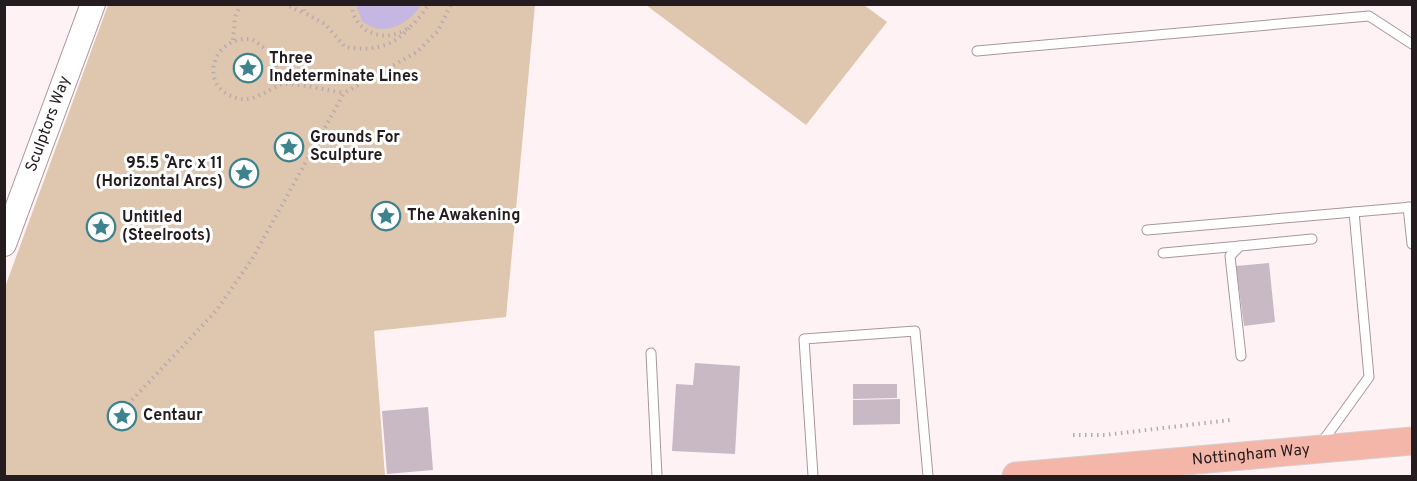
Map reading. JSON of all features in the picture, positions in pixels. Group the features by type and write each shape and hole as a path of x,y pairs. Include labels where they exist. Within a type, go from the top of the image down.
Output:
{"main road":[{"name":"Nottingham Way","path":"1016,477 1200,464 1413,441"}],"street":[{"name":"Sculptors Way","path":"4,244 93,4"}],"lane":[{"path":"977,51 1369,16 1413,44"},
{"path":"1147,230 1410,207 1413,244"},
{"path":"1316,451 1369,377 1354,212"},
{"path":"1163,253 1312,239"},
{"path":"1240,246 1230,256 1241,356"},
{"path":"813,477 804,339 915,331 928,477"},
{"path":"651,353 657,477"}],"path":[{"path":"234,40 234,17 241,4"},
{"path":"284,4 326,24 345,47 358,49 381,47 399,40 429,4"},
{"path":"301,4 305,13"},
{"path":"352,4 355,20 367,32 391,35 409,28"},
{"path":"132,400 216,311 252,259 344,93 417,52 438,31 450,5"},
{"path":"282,84 266,47 252,39 234,40 221,48 215,58 213,71 218,84 228,95 245,99 282,84 344,93"},
{"path":"1073,435 1105,435 1230,420"}],"shaded area":[{"path":"356,4 421,5 402,23 386,29 370,26 362,21"},
{"name":"Grounds For Sculpture","path":"108,5 535,5 506,317 374,331 385,476 5,476 4,290"},
{"path":"646,5 864,5 887,22 806,125"}],"building":[{"path":"1269,263 1275,322 1244,326 1236,266"},
{"path":"695,363 740,366 735,454 672,451 676,384 693,385"},
{"path":"853,384 897,384 897,398 853,399"},
{"path":"900,399 900,424 853,425 853,400"},
{"path":"428,407 433,470 387,474 382,411"}],"place":[{"name":"Three Indeterminate Lines","path":"248,68"},
{"name":"Grounds For Sculpture","path":"289,147"},
{"name":"95.5 ̊ Arc x 11 (Horizontal Arcs)","path":"244,173"},
{"name":"The Awakening","path":"386,216"},
{"name":"Untitled (Steelroots)","path":"101,227"},
{"name":"Centaur","path":"122,416"}]}
